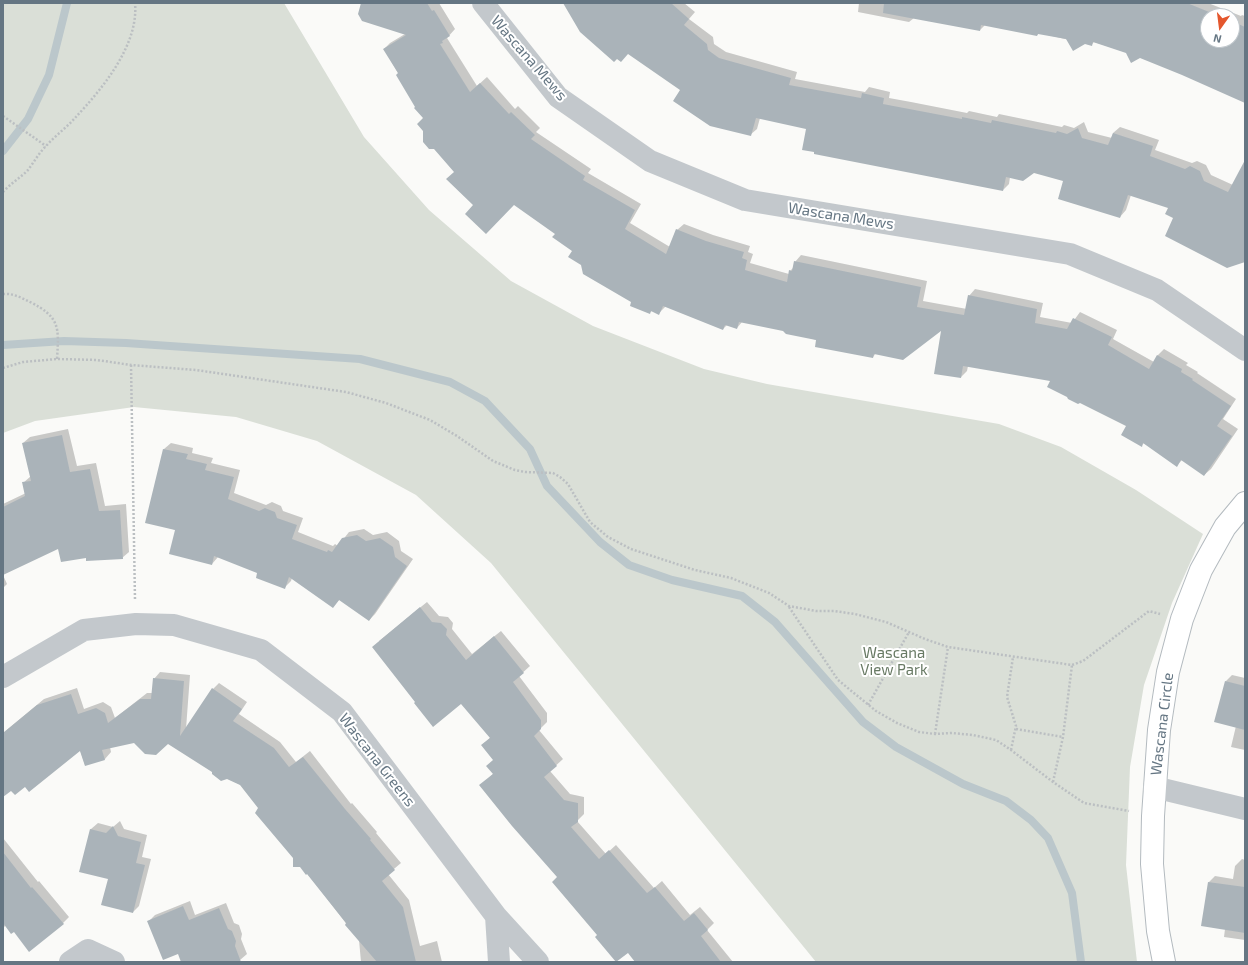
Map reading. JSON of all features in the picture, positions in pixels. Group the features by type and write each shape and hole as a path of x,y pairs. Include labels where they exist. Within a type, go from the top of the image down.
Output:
{"street":[{"name":"Wascana Mews","path":"483,3 558,97 650,161 745,200 1070,254 1157,290 1245,350"},
{"name":"Wascana Circle","path":"1164,962 1158,931 1152,864 1154,786 1159,730 1168,672 1182,619 1201,570 1226,527 1245,503"},
{"name":"Wascana Greens","path":"3,677 84,630 136,624 174,625 261,650 342,712 496,916 538,962"},
{"path":"1154,786 1245,809"},
{"path":"496,916 499,962"},
{"path":"70,962 88,950 114,962"}],"path":[{"path":"3,192 27,171 46,146 75,119 115,68 129,43 134,26 135,3"},
{"path":"3,116 46,146"},
{"path":"3,294 20,297 41,307 54,319 57,328 56,359"},
{"path":"3,368 23,362 56,359 97,360 130,365 196,370 346,392 386,403 430,420 457,436 493,461 515,470 525,472 553,473 560,477 568,484 590,522 608,537 631,549 696,570 731,578 769,593 789,606 816,611 834,611 855,614 886,622 924,639 948,647 1072,665 1083,661 1149,611 1182,619"},
{"path":"130,365 136,624"},
{"path":"789,606 838,680 876,712 919,732 973,735 996,740 1084,803 1153,816"},
{"path":"868,705 910,632"},
{"path":"935,734 948,647"},
{"path":"1011,750 1016,726 1006,697 1013,657"},
{"path":"1053,782 1063,737 1072,665"},
{"path":"1016,729 1063,737"}],"green space":[{"name":"Wascana View Park","path":"3,3 284,3 364,137 429,210 511,281 593,326 704,369 767,384 999,424 1061,447 1136,490 1203,534 1172,603 1144,685 1130,767 1126,865 1137,962 816,962 491,563 416,495 317,441 236,417 134,407 35,421 3,433"}],"building":[{"path":"361,3 427,3 432,11 434,10 450,36 440,44 470,92 480,83 509,114 511,112 535,135 531,139 585,176 583,180 635,210 625,229 666,254 676,229 706,241 744,252 742,258 747,260 745,270 787,282 789,270 792,271 794,261 921,287 917,307 964,315 968,295 1037,309 1035,323 1067,329 1073,318 1112,337 1108,345 1149,369 1157,355 1182,369 1181,372 1231,406 1217,426 1232,436 1204,476 1181,460 1177,467 1143,443 1142,447 1121,435 1126,426 1080,403 1078,404 1047,387 1050,381 963,366 961,378 934,374 941,331 903,360 874,354 873,358 815,347 816,340 786,334 783,331 739,322 737,329 725,325 723,330 663,306 659,315 651,311 650,314 630,306 631,302 583,274 581,265 568,257 572,251 552,237 555,234 514,205 486,234 465,214 473,205 446,179 454,172 434,149 429,149 423,142 423,131 417,124 423,118 414,108 415,107 396,75 398,73 383,49 406,35 362,21 358,14"},
{"path":"563,3 671,3 689,19 684,25 707,44 708,50 719,58 791,78 789,85 861,98 862,93 884,98 883,104 962,119 962,117 991,123 992,120 1056,133 1057,131 1067,134 1078,128 1082,138 1108,145 1113,133 1153,146 1150,156 1185,169 1190,166 1200,171 1204,181 1228,192 1245,160 1245,262 1227,268 1165,236 1173,218 1165,214 1168,208 1128,195 1120,218 1058,199 1063,181 1034,173 1023,181 1006,177 1003,191 814,154 814,152 802,150 806,129 756,118 751,136 710,126 673,101 680,90 628,54 621,62 617,59 614,62 580,32"},
{"path":"884,3 1187,3 1200,8 1200,48 1240,48 1240,25 1245,27 1245,103 1140,58 1131,63 1126,53 1093,42 1092,46 1085,44 1073,51 1066,39 1038,34 1037,36 981,25 980,31 883,13"},
{"path":"62,435 70,472 90,469 99,511 120,510 123,559 86,561 86,558 61,562 58,549 3,575 3,507 25,496 22,482 31,481 22,443"},
{"path":"163,449 188,454 186,459 207,464 205,470 234,477 228,499 259,511 265,508 275,512 277,518 297,525 292,539 327,552 328,550 332,552 342,538 357,535 366,541 380,538 393,547 395,557 407,566 369,621 339,600 333,608 289,577 285,589 256,578 257,573 214,556 212,565 169,554 175,530 145,523"},
{"path":"420,607 432,622 441,623 447,629 446,635 466,660 494,636 524,673 513,682 541,720 541,729 534,736 557,766 544,777 564,800 578,803 578,822 571,827 599,859 609,850 647,893 655,887 684,921 694,913 708,930 701,936 721,962 635,962 628,953 616,962 595,937 597,935 552,882 557,877 512,826 479,785 493,774 486,766 493,760 481,745 490,738 461,704 433,727 372,647"},
{"path":"153,678 184,681 180,736 212,688 242,709 233,721 274,748 289,767 303,757 395,870 382,881 403,907 416,962 377,962 345,925 346,923 307,874 306,875 300,867 293,867 293,858 255,813 258,808 240,785 227,779 221,781 212,774 212,772 168,744 156,755 145,754 134,743 102,750 105,760 85,766 80,751 29,792 25,787 15,795 11,791 3,797 3,733 37,705 71,694 78,714 96,708 105,713 108,723 140,699 151,699"},
{"path":"1225,681 1245,686 1245,730 1214,722"},
{"path":"113,826 118,836 141,842 136,863 145,865 133,913 101,905 108,879 79,872 90,829 106,833"},
{"path":"3,852 31,888 32,887 64,924 29,952 14,932 11,934 3,923"},
{"path":"1208,882 1245,887 1245,933 1201,926"},
{"path":"183,906 189,920 219,908 228,929 232,931 236,941 235,946 241,962 181,962 178,954 163,960 147,921"}],"waterway":[{"path":"3,151 28,119 49,75 67,3"},
{"path":"3,345 64,341 126,343 360,359 450,382 485,401 530,449 547,486 600,542 629,565 672,580 742,596 775,622 863,722 896,747 963,784 1006,801 1031,820 1048,838 1072,893 1081,962"}]}
